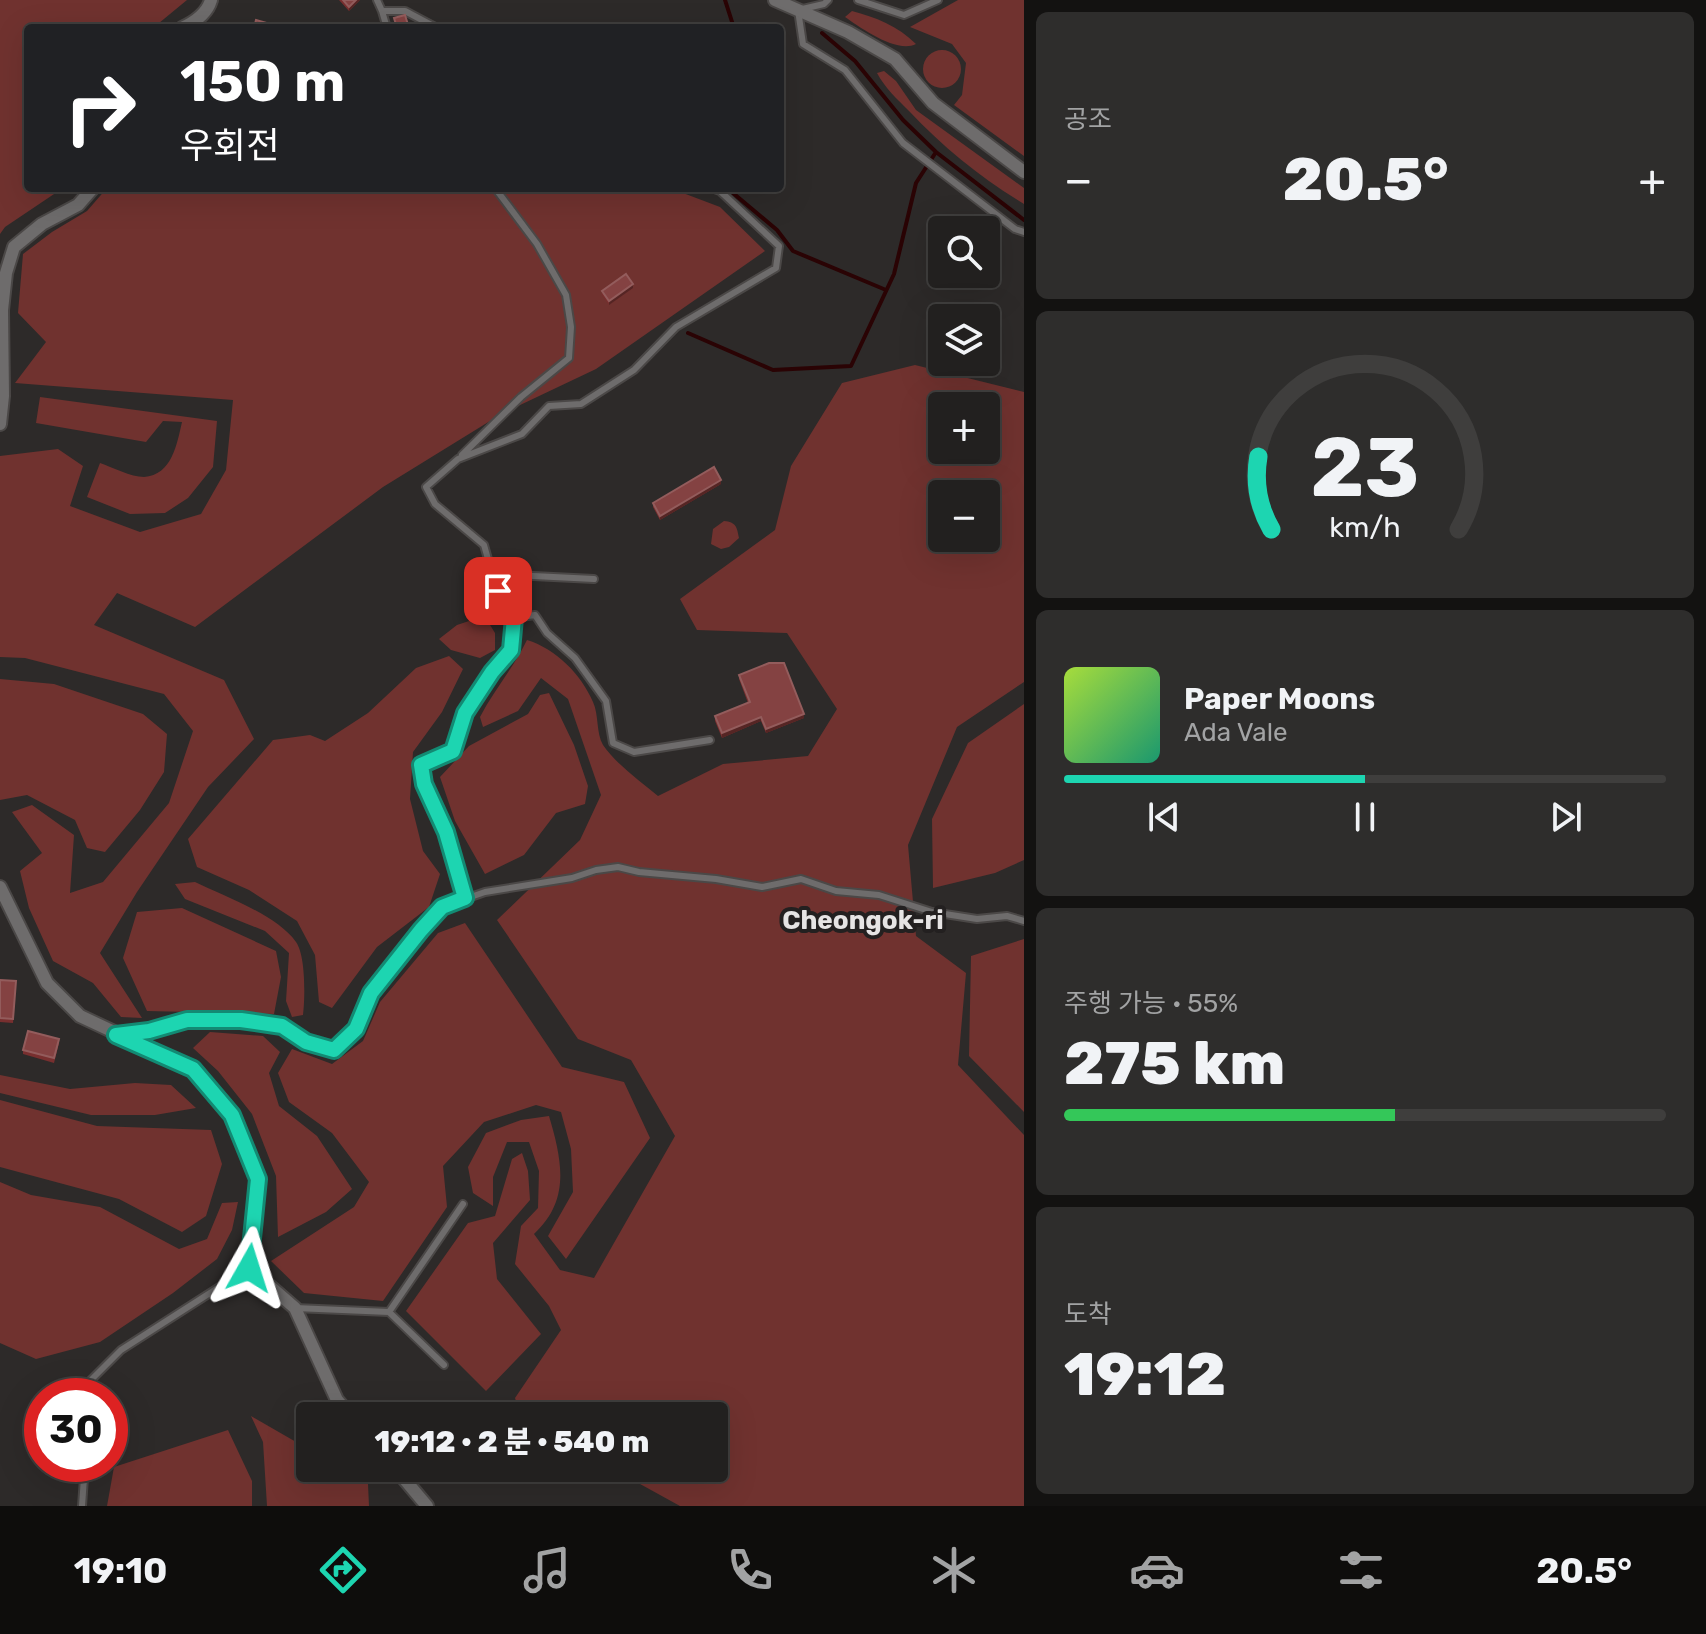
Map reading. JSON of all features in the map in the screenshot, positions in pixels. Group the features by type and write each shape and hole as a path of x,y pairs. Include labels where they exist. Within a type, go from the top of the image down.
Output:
{"street":[{"path":"191,24 209,7 211,0"},
{"path":"775,0 848,32 895,59 933,103 1024,172"},
{"path":"0,424 3,396 2,310 6,273 14,247 42,224 78,205 89,192"},
{"path":"0,887 47,983 80,1016 193,1069 232,1115 258,1179 249,1268 295,1308 339,1402"},
{"path":"407,1482 427,1506"}],"lane":[{"path":"377,0 386,24"},
{"path":"828,0 824,4 798,10 803,44 845,70 903,143 1015,229 1024,232"},
{"path":"858,0 904,15 938,0"},
{"path":"382,11 405,11 429,24"},
{"path":"498,192 537,244 566,295 571,327 569,358 521,397 426,487 435,504 484,545 502,608 514,618 535,615 547,633 575,658 606,701 613,743 634,752 710,740"},
{"path":"458,459 522,434 549,406 581,404 634,370 676,327 776,268 779,246 721,192"},
{"path":"494,574 594,579"},
{"path":"465,898 446,832 424,784 421,765 453,751 465,713 511,650 514,618"},
{"path":"116,1035 149,1031 187,1020 241,1020 282,1026 306,1042 334,1050 356,1029 371,993 442,907 485,892 618,867 762,887 801,879 836,891 879,895 932,912 977,919 1007,916 1024,921"},
{"path":"389,1312 463,1204"},
{"path":"93,1378 121,1350 249,1268"},
{"path":"295,1308 389,1312 444,1365"},
{"path":"82,1506 84,1482"}],"shaded area":[{"path":"0,0 187,0 158,24 24,24 24,192 57,192 5,227 0,234"},
{"path":"958,0 1024,0 1024,156 954,105 962,95 966,63 952,44 910,27"},
{"path":"852,11 886,23 916,44 899,46 879,38 845,17"},
{"path":"942,50 955,56 961,69 955,82 942,88 929,82 923,69 929,56"},
{"path":"884,71 896,81 916,110 1024,188 1024,204 978,173 936,137 884,84 877,73"},
{"path":"104,192 670,192 683,193 720,207 765,251 596,369 503,413 383,487 195,627 117,593 94,625 224,680 254,739 208,787 100,953 142,1018 121,1017 93,983 53,961 29,908 20,871 42,853 12,812 32,805 74,835 70,893 103,882 169,803 193,731 164,694 25,658 0,657 0,456 58,449 83,466 70,506 140,532 201,514 226,470 233,400 15,383 46,342 18,313 23,254 87,211"},
{"path":"915,365 928,368 928,376 959,376 1024,392 1024,682 957,727 908,845 916,936 966,973 958,1065 1024,1135 1024,1506 680,1506 636,1482 728,1482 728,1402 516,1402 515,1398 561,1330 549,1306 515,1264 521,1226 538,1208 539,1171 529,1142 507,1142 493,1177 493,1206 473,1193 468,1167 486,1133 521,1120 549,1116 560,1164 560,1179 554,1207 534,1234 560,1270 594,1278 675,1136 631,1060 578,1039 497,920 580,840 601,795 568,699 541,678 518,711 483,727 480,717 527,640 557,656 574,672 593,702 603,745 622,766 658,796 723,764 808,756 837,709 787,633 697,630 680,599 775,530 791,466 842,383"},
{"path":"40,397 217,421 213,467 188,498 165,513 130,514 87,497 100,463 139,477 161,471 172,457 182,422 163,421 146,442 36,423"},
{"path":"724,521 735,526 739,538 729,547 721,549 711,544 713,529"},
{"path":"475,619 487,620 495,633 495,650 480,658 451,650 439,639 457,625"},
{"path":"449,656 463,669 442,712 413,752 410,799 423,851 440,874 429,907 377,947 332,1008 319,1002 315,955 297,921 249,890 197,867 188,839 273,740 310,735 325,741 368,713 416,668"},
{"path":"0,679 54,684 143,714 167,734 164,772 140,810 105,852 87,848 75,820 27,795 0,800"},
{"path":"549,693 574,745 588,786 585,804 556,813 524,855 485,874 455,821 440,777 469,746 528,714 540,695"},
{"path":"1024,704 1024,860 995,873 933,888 932,819 968,743"},
{"path":"195,882 263,915 296,942 303,967 303,1015 292,1017 286,1001 289,953 265,931 185,899 175,884"},
{"path":"182,908 276,951 281,977 274,1014 147,1011 123,958 137,912"},
{"path":"465,923 562,1067 624,1082 650,1138 566,1259 548,1236 573,1192 571,1149 561,1112 536,1105 484,1122 443,1166 447,1207 383,1301 304,1293 271,1261 354,1207 369,1182 332,1133 289,1102 278,1073 292,1049 332,1064 363,1041 380,1002 438,933"},
{"path":"1024,939 1024,1112 969,1056 971,956"},
{"path":"210,1032 263,1036 280,1052 269,1073 279,1106 317,1136 352,1189 326,1212 278,1237 276,1176 252,1114 218,1071 193,1048"},
{"path":"0,1075 70,1089 135,1083 171,1085 196,1108 155,1115 91,1115 0,1093"},
{"path":"0,1100 97,1126 211,1130 222,1164 206,1216 182,1232 119,1199 0,1167"},
{"path":"522,1153 528,1171 530,1200 493,1243 497,1279 541,1334 486,1391 406,1311 468,1223 495,1216 512,1159"},
{"path":"0,1182 31,1195 100,1207 179,1249 207,1239 222,1203 238,1202 232,1230 217,1259 100,1342 36,1359 0,1343"},
{"path":"251,1416 296,1442 296,1482 364,1482 368,1484 369,1506 267,1506 263,1442"},
{"path":"228,1430 252,1481 252,1506 107,1506 111,1482 128,1482 128,1462"}],"building":[{"path":"343,0 356,0 349,7"},
{"path":"405,15 408,24 396,24 394,18"},
{"path":"626,274 633,284 609,301 602,291"},
{"path":"714,467 721,480 660,516 653,503"},
{"path":"769,663 784,663 804,714 766,729 761,717 722,733 715,716 750,702 739,675"},
{"path":"0,980 16,981 13,1019 0,1018"},
{"path":"28,1031 59,1039 54,1058 23,1050"}],"waterway":[{"path":"725,0 733,24"},
{"path":"822,33 855,61 903,120 936,152 1024,220"},
{"path":"688,333 773,370 851,366 894,274 916,183 936,152"},
{"path":"732,192 777,230 793,251 886,290"}],"district":[{"name":"Cheongok-ri","path":"863,920"}],"route":[{"path":"249,1268 258,1179 232,1115 193,1069 116,1035 149,1031 187,1020 241,1020 282,1026 306,1042 334,1050 356,1029 371,993 421,930 442,907 465,898 446,832 424,784 421,765 453,751 465,713 511,650 514,618 502,608 498,591"}]}
